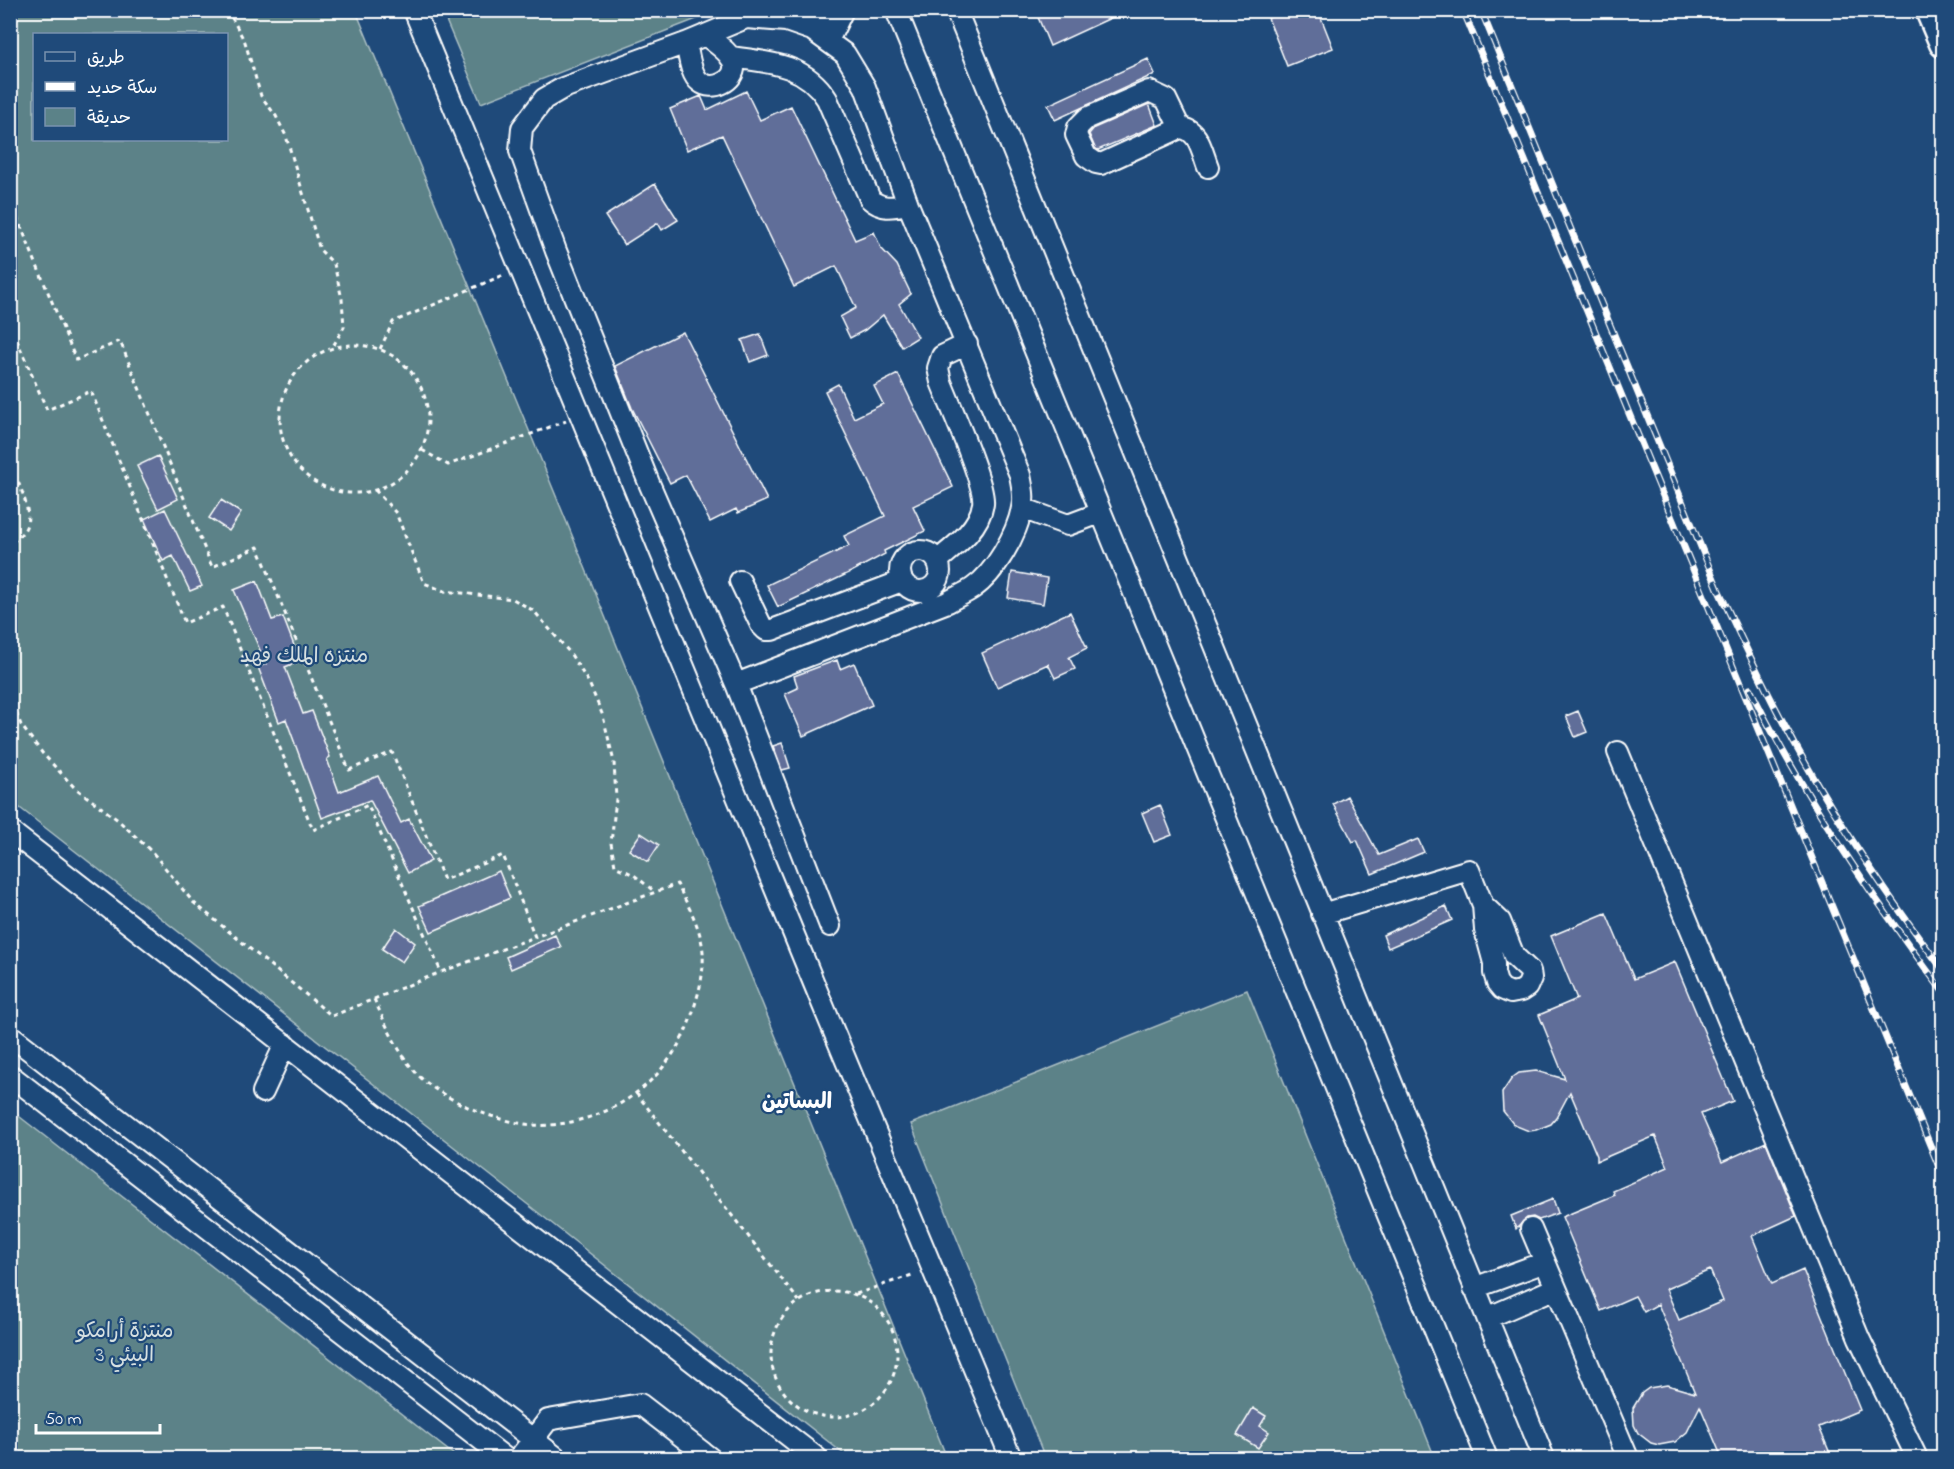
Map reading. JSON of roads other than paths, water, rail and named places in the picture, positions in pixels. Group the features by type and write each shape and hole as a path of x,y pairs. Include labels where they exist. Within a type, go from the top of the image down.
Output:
{"highway":[{"path":"1930,10 1944,43"}],"street":[{"path":"414,10 522,268 931,1269 1011,1458"},
{"path":"820,36 821,10"},
{"path":"820,36 843,10"},
{"path":"896,10 1487,1458"},
{"path":"956,10 1544,1458"},
{"path":"736,684 948,602 975,587 997,563 1012,538 1022,508 1023,493 1020,475 908,204 865,87 845,54 820,36 786,21 746,18 686,43 563,88 544,99 522,128 520,151 556,251 649,483 736,684 830,926"},
{"path":"686,43 694,75 699,82 713,87 720,85 733,72 734,65 730,57 705,35"},
{"path":"730,57 786,66 812,80 820,87 827,99 870,199 876,205 886,208 908,204"},
{"path":"1180,128 1167,99 1149,91 1087,118 1078,127 1076,135 1086,156 1101,164 1180,128 1188,128 1195,134 1208,167"},
{"path":"740,581 761,625 766,630 772,630 902,581 899,573 906,556 922,551 931,554 937,561 964,538 976,521 983,504 980,483 941,382 938,368 942,356 967,344"},
{"path":"1022,508 1068,525 1100,513"},
{"path":"1618,752 1859,1338 1917,1458"},
{"path":"10,831 817,1458"},
{"path":"1322,914 1469,870 1483,905"},
{"path":"10,1035 557,1458"},
{"path":"262,1092 285,1044"},
{"path":"10,1075 505,1458"},
{"path":"199,1222 218,1196"},
{"path":"1531,1229 1628,1458"},
{"path":"1474,1287 1545,1262"},
{"path":"1487,1318 1556,1288"},
{"path":"519,1458 548,1420 640,1404 710,1458"}],"railway":[{"path":"1463,10 1944,1179"},
{"path":"1481,10 1719,591 1750,657 1801,755 1838,819 1879,881 1944,971"},
{"path":"1750,689 1793,768 1840,845 1890,920 1944,993"}],"district":[{"name":"البساتين","path":"797,1103"}],"park label":[{"name":"منتزه الملك فهد","path":"304,657"},
{"name":"منتزة أرامكو البيئي 3","path":"125,1344"}]}
